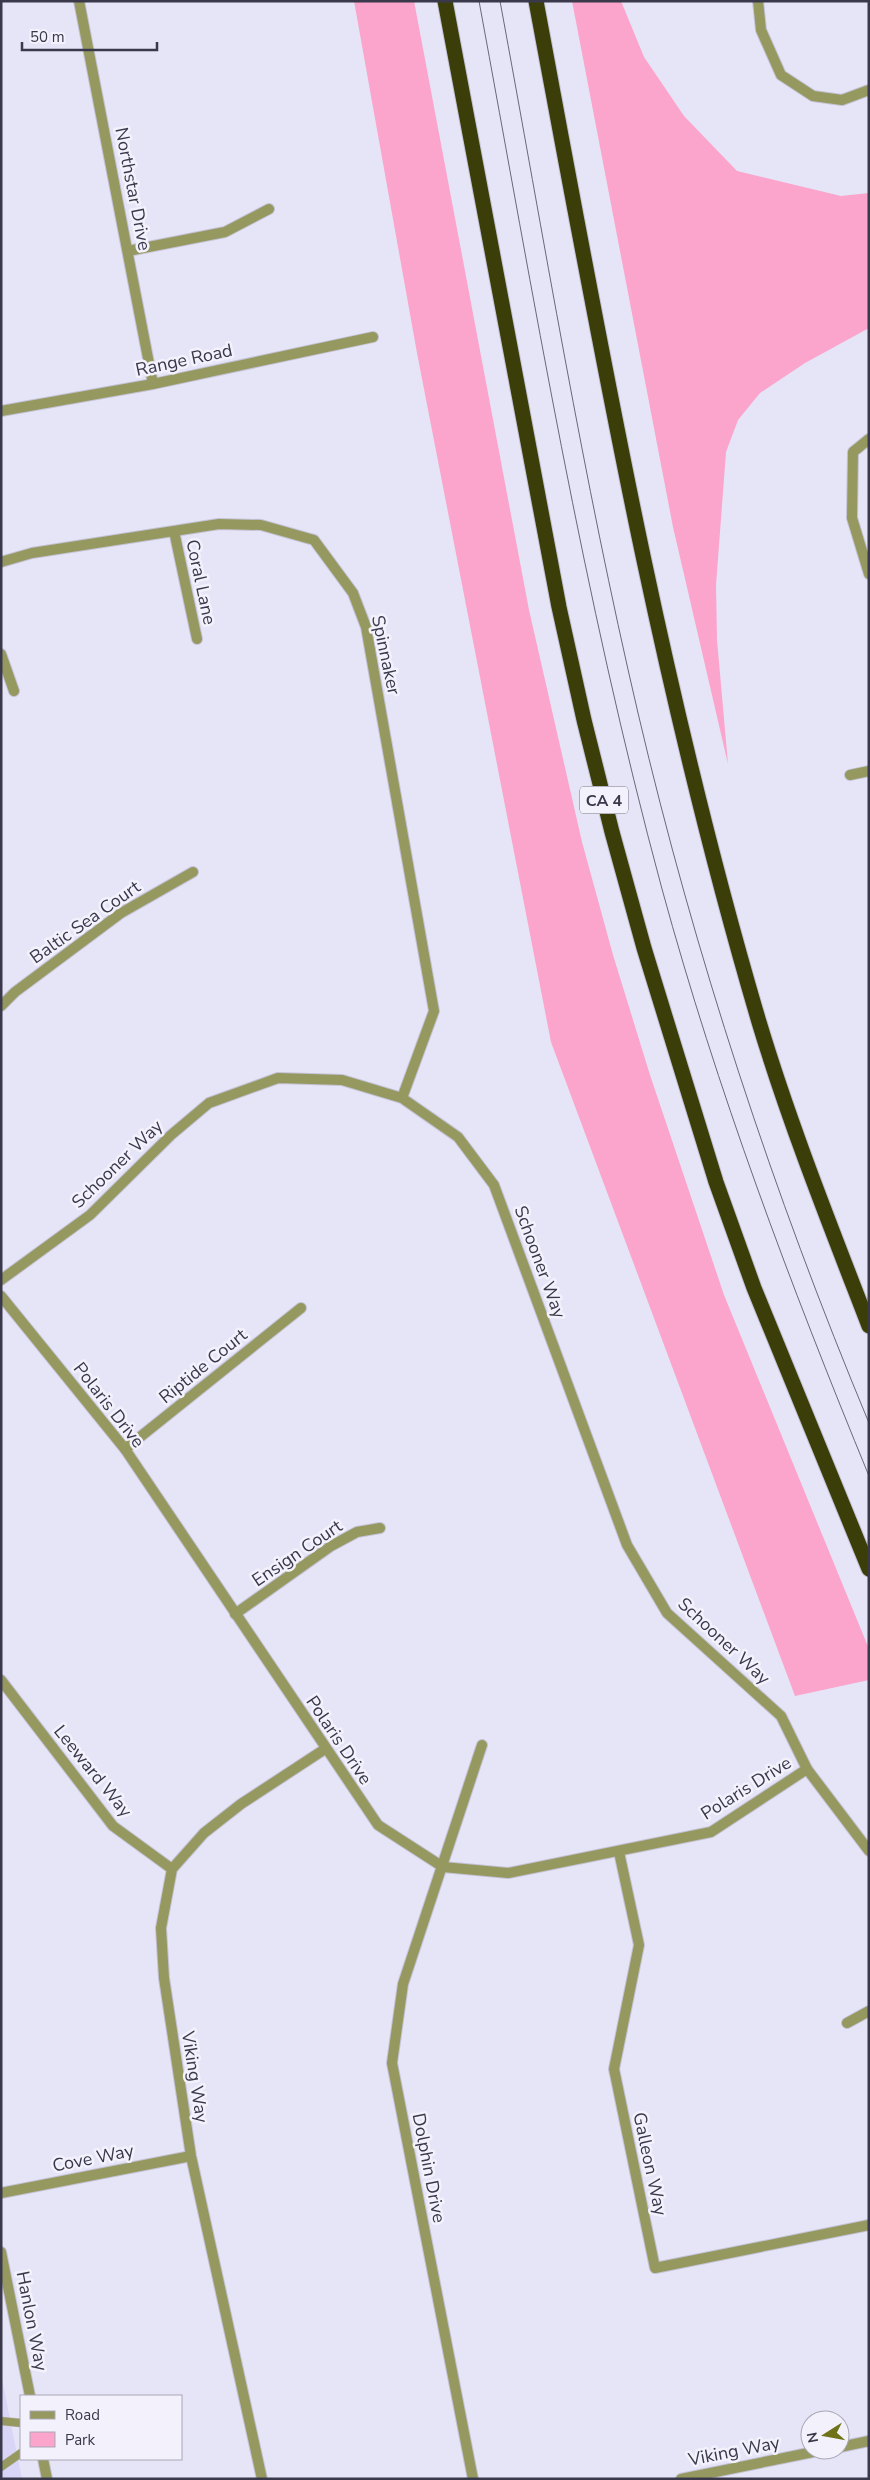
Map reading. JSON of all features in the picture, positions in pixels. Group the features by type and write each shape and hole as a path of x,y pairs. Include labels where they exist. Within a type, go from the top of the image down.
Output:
{"highway":[{"name":"CA 4","path":"445,1 559,607 584,720 612,832 644,948 716,1182 754,1288 869,1569"},
{"path":"536,1 643,556 699,803 757,1015 795,1134 869,1326"}],"street":[{"name":"Northstar Drive","path":"80,1 153,384"},
{"path":"758,1 762,30 781,75 813,96 842,100 869,90"},
{"path":"128,251 225,232 269,209"},
{"name":"Range Road","path":"1,411 153,384 373,337"},
{"path":"869,439 853,452 852,518 869,574"},
{"name":"Spinnaker","path":"1,562 32,553 219,524 261,525 314,540 353,593 366,626 434,1011 402,1098"},
{"name":"Coral Lane","path":"174,531 197,639"},
{"path":"1,654 14,690"},
{"path":"850,775 869,771"},
{"name":"Baltic Sea Court","path":"1,1006 14,992 121,913 192,872"},
{"name":"Schooner Way","path":"1,1280 90,1215 171,1135 209,1103 278,1078 342,1080 402,1098 458,1137 494,1185 627,1545 667,1612 781,1716 807,1769 869,1851"},
{"name":"Polaris Drive","path":"1,1296 125,1449 325,1749 378,1825 443,1867 508,1873 711,1832 807,1769"},
{"name":"Riptide Court","path":"125,1449 301,1308"},
{"name":"Ensign Court","path":"236,1614 331,1546 358,1532 380,1528"},
{"name":"Leeward Way","path":"1,1680 113,1826 172,1869"},
{"name":"Dolphin Drive","path":"473,2479 392,2063 403,1984 482,1745"},
{"path":"172,1869 211,1827 241,1804 325,1749"},
{"name":"Galleon Way","path":"619,1852 639,1945 614,2069 655,2268 869,2225"},
{"name":"Viking Way","path":"172,1869 161,1928 164,1978 191,2156 262,2479"},
{"path":"847,2023 869,2011"},
{"name":"Cove Way","path":"1,2193 191,2156"},
{"name":"Hanlon Way","path":"1,2252 30,2395"},
{"path":"850,2444 869,2441"},
{"name":"Viking Way","path":"682,2479 800,2455"},
{"path":"43,2460 47,2479"}],"lane":[{"path":"1,2421 20,2423"},
{"path":"1,2466 20,2453"}],"shaded area":[{"path":"1,2374 22,2479 1,2479"}],"green space":[{"path":"354,1 414,1 529,610 582,842 613,955 650,1075 724,1295 869,1649 869,1680 795,1696 551,1042 417,353"},
{"path":"572,1 621,1 644,57 684,116 737,171 841,196 869,193 869,328 805,363 760,393 738,420 726,452 716,585 717,640 728,764 673,527"}],"tram line":[{"path":"479,1 540,335 584,558 608,669 662,889 706,1039 756,1186 811,1332 869,1476"},
{"path":"500,1 599,536 660,804 711,984 739,1073 800,1249 869,1423"}]}
